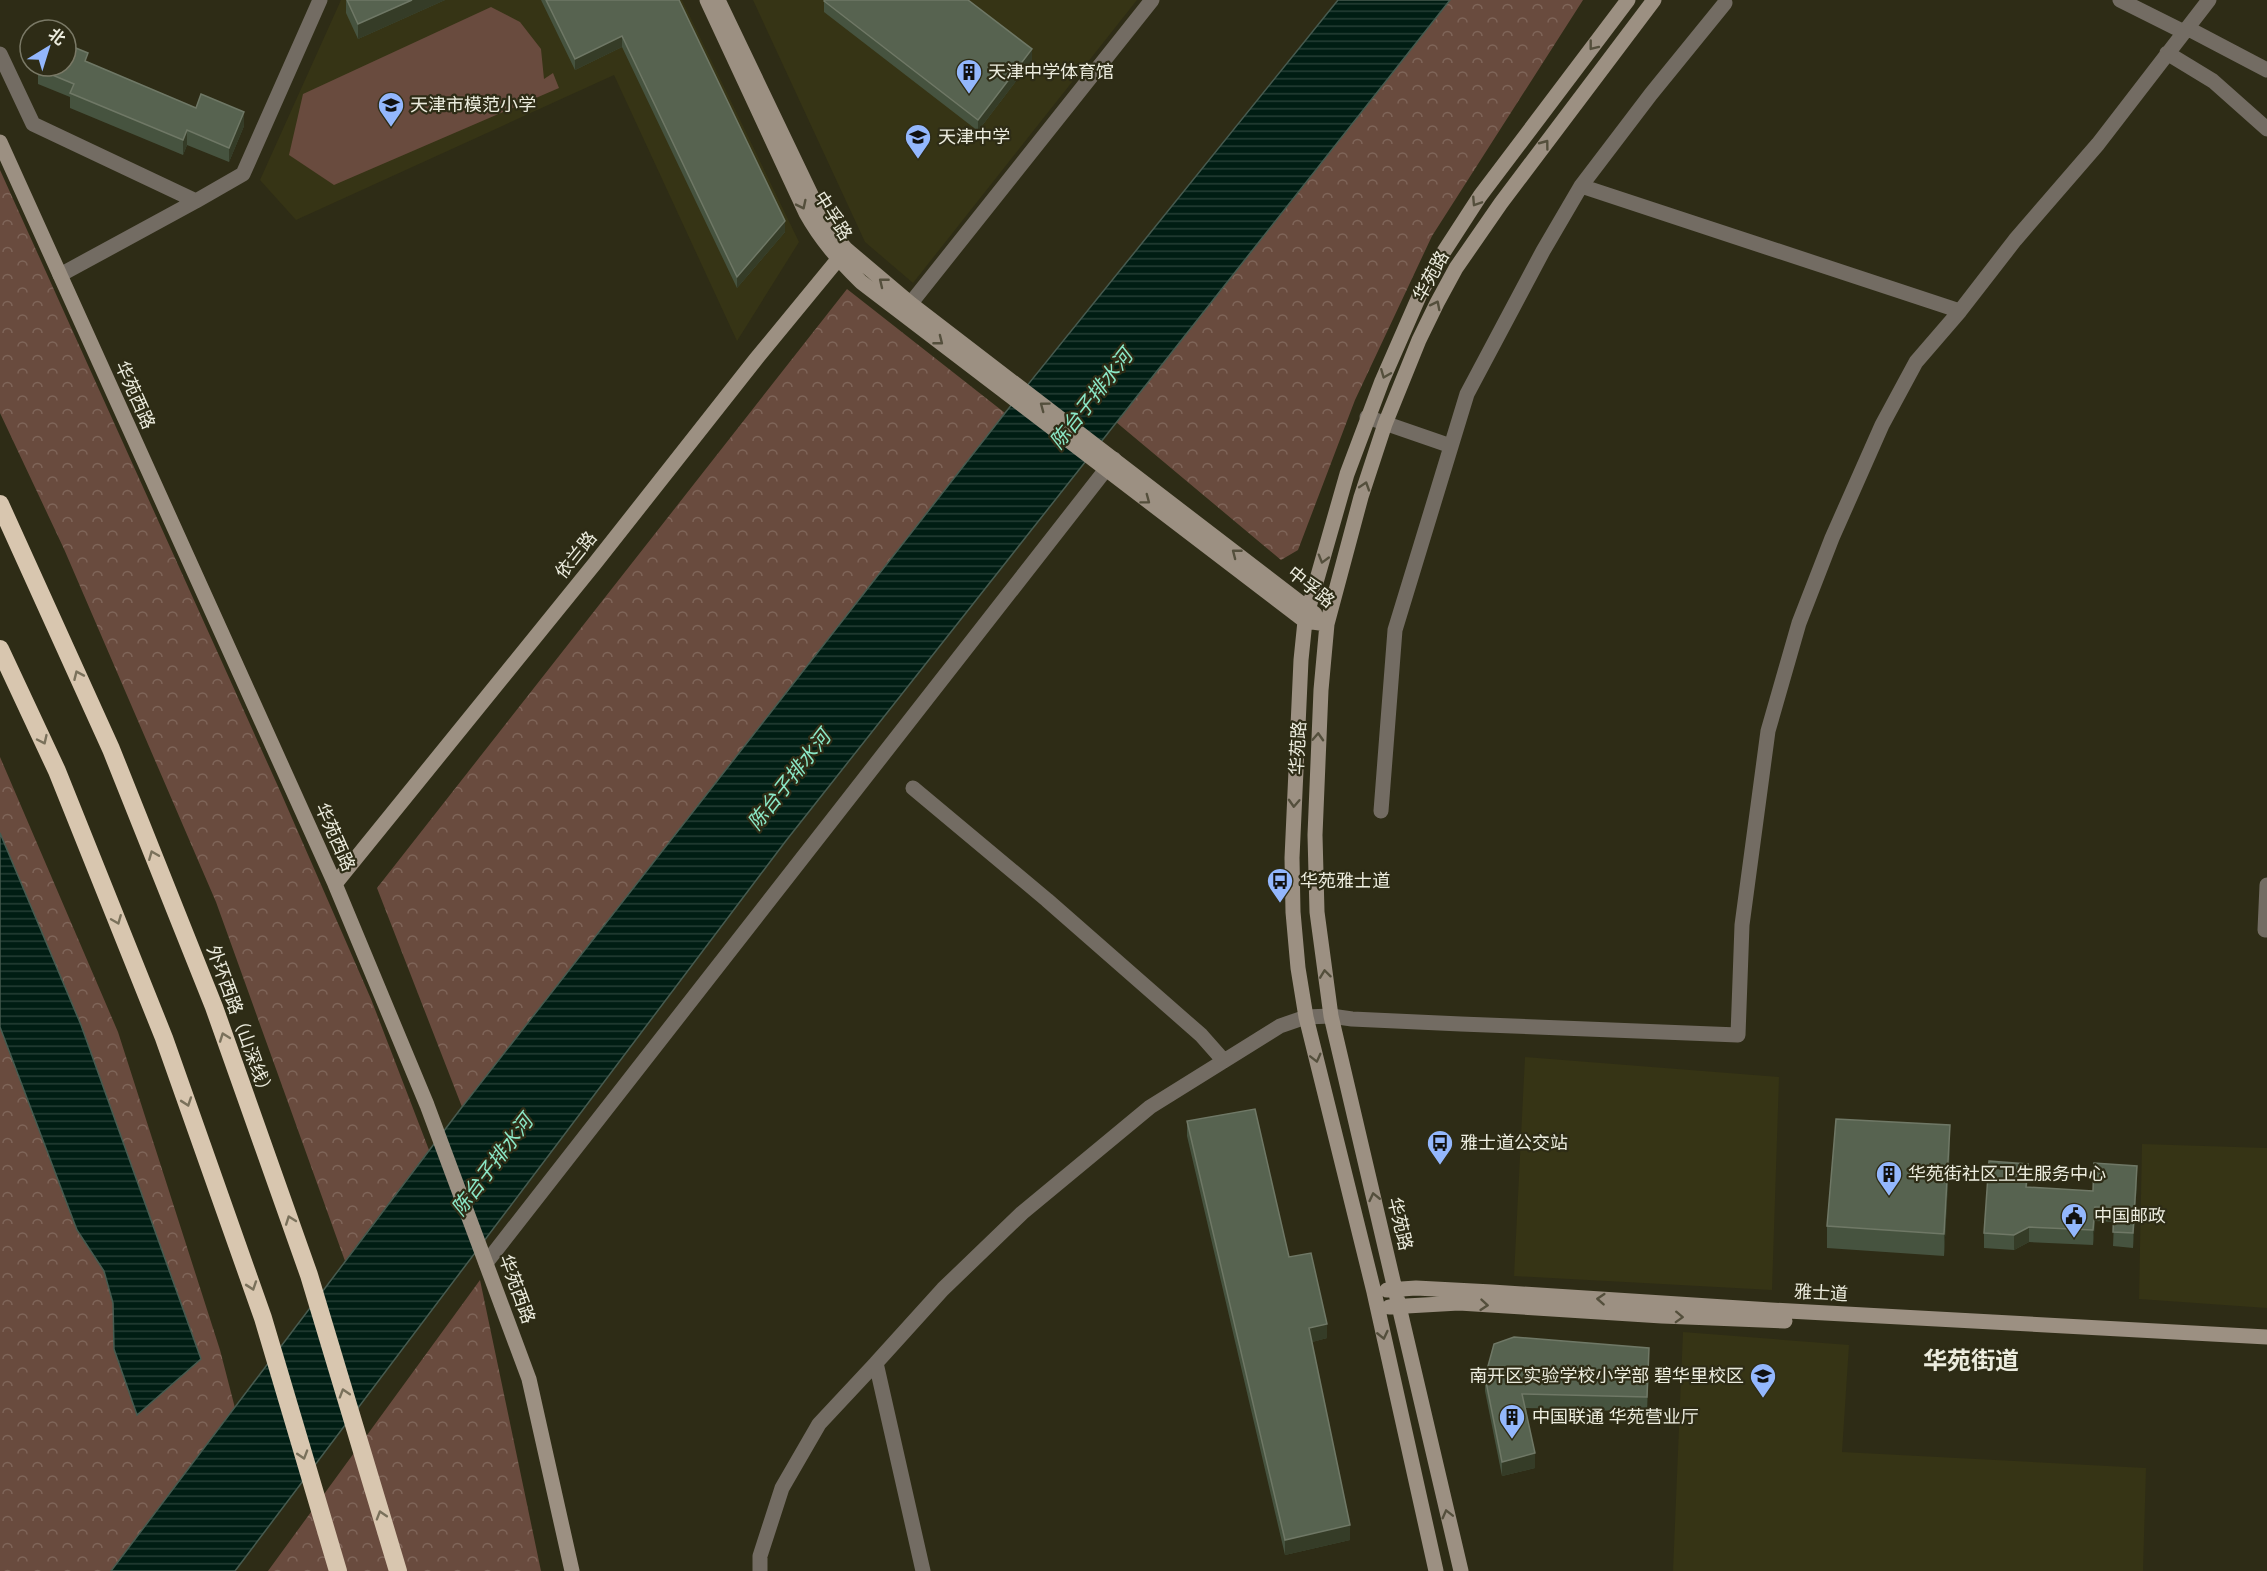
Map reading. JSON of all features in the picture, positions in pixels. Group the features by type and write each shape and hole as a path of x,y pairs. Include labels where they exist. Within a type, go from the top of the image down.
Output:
{"highway":[{"name":"外环西路（山深线）","path":"0,504 120,770 214,1007 309,1275 398,1571"},
{"path":"0,649 57,771 164,1038 263,1318 338,1571"}],"main road":[{"name":"中孚路","path":"706,0 806,213 820,237 842,254"},
{"name":"中孚路","path":"718,0 816,205 842,254 861,282 907,309 1306,615 1327,624"},
{"name":"华苑路","path":"1390,1295 1366,1258 1306,1017 1294,939 1292,858 1301,660 1306,615 1347,474 1367,417 1403,330 1443,253 1499,169 1628,0"},
{"name":"华苑路","path":"1461,1571 1390,1295 1386,1254 1331,1016 1317,912 1315,835 1327,624 1361,497 1385,424 1419,340 1456,268 1501,203 1654,0"},
{"name":"华苑西路","path":"0,142 335,884 427,1105 529,1379 572,1571"},
{"name":"依兰路","path":"335,884 552,618 756,358 842,254"},
{"path":"1323,667 1320,642 1306,615 1326,593 1343,563"},
{"path":"1279,594 1294,625 1301,660"},
{"path":"1386,1254 1400,1277 1422,1288"},
{"name":"雅士道","path":"1436,1571 1377,1309 1390,1295 1422,1288 2267,1337"},
{"name":"雅士道","path":"1390,1295 1426,1304 1877,1325 2267,1347"}],"street":[{"path":"60,275 243,174 320,0"},
{"path":"907,309 1152,0"},
{"path":"2120,0 2267,70"},
{"path":"760,1571 760,1556 782,1488 819,1424 943,1289 1022,1213 1150,1107 1280,1026 1306,1017 1331,1016 1352,1019 1738,1035 1742,925 1767,731 1799,623 1832,538 1882,425 1916,362 1960,311 2015,240 2098,144 2209,0"},
{"path":"1381,811 1395,630 1467,394 1543,251 1581,186 1724,1"},
{"path":"2167,53 2213,81 2267,129"},
{"path":"0,54 33,124 196,201"},
{"path":"1581,186 1960,311"},
{"path":"1367,417 1451,446"},
{"path":"484,1259 1107,461"},
{"path":"913,788 1176,1012 1224,1061"},
{"path":"2267,885 2265,930 2267,930"},
{"path":"876,1363 923,1571"}],"shaded area":[{"name":"天津市模范小学","path":"341,0 682,0 799,242 737,341 614,75 296,220 260,180"},
{"name":"天津中学","path":"753,0 1137,0 913,283 865,242"},
{"path":"1525,1057 1779,1077 1772,1290 1514,1276"},
{"path":"2142,1144 2267,1148 2267,1308 2139,1299"},
{"name":"南开区实验学校小学部 碧华里校区","path":"1683,1332 1849,1345 1842,1452 2146,1468 2143,1571 1673,1571"}],"green space":[{"path":"1450,0 1583,0 1432,236 1355,400 1298,550 1281,560 1116,422"},
{"path":"491,7 520,22 541,49 544,79 553,73 559,88 334,185 289,155 303,94"},
{"path":"0,170 281,793 371,999 429,1150 345,1261 216,902 64,549 0,413"},
{"path":"847,289 1005,413 462,1107 377,888"},
{"path":"0,757 118,1032 220,1350 242,1435 141,1571 0,1571"},
{"path":"480,1280 541,1571 268,1571"}],"water":[{"name":"陈台子排水河","path":"1338,0 1450,0 785,842 235,1571 111,1571 462,1107 1005,413"},
{"path":"0,833 81,1025 201,1359 137,1415 114,1349 113,1303 104,1271 77,1230 0,1027"}],"building":[{"path":"347,0 412,0 358,24"},
{"name":"天津市模范小学","path":"546,0 679,0 785,221 737,277 622,36 575,59"},
{"name":"天津中学体育馆","path":"825,0 968,0 1032,49 978,120"},
{"path":"78,49 88,53 85,61 196,108 201,94 244,112 229,148 187,130 183,140 70,93 74,84 60,78 78,78"},
{"path":"1255,1109 1289,1257 1311,1253 1327,1324 1309,1328 1350,1525 1285,1540 1187,1121"},
{"name":"华苑街社区卫生服务中心","path":"1836,1119 1950,1125 1944,1234 1827,1226"},
{"path":"1989,1161 2028,1164 2026,1187 2093,1191 2094,1163 2137,1166 2133,1233 2113,1232 2114,1208 2095,1207 2093,1230 2029,1227 2014,1235 1984,1233"},
{"name":"中国联通 华苑营业厅","path":"1514,1337 1649,1348 1647,1397 1522,1394 1535,1453 1502,1462 1485,1377 1494,1344"}],"place":[{"name":"天津中学体育馆","path":"969,95"},
{"name":"天津市模范小学","path":"391,128"},
{"name":"天津中学","path":"918,160"},
{"name":"华苑雅士道","path":"1280,904"},
{"name":"雅士道公交站","path":"1440,1166"},
{"name":"华苑街社区卫生服务中心","path":"1889,1197"},
{"name":"中国邮政","path":"2074,1239"},
{"name":"南开区实验学校小学部 碧华里校区","path":"1763,1399"},
{"name":"中国联通 华苑营业厅","path":"1512,1440"}],"district":[{"name":"华苑街道","path":"1971,1361"}]}
